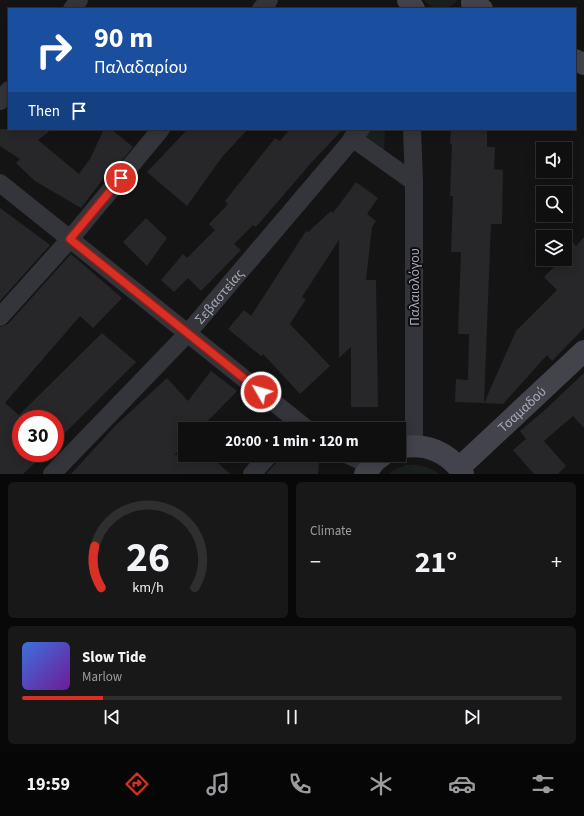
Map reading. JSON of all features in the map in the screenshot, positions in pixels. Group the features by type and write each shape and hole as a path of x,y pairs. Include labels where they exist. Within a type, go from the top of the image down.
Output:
{"street":[{"path":"73,8 79,0"},
{"path":"262,8 269,0"},
{"path":"407,0 413,8"},
{"path":"0,101 8,91"},
{"path":"0,317 70,239 161,130"},
{"name":"Παλαιολόγου","path":"406,447 414,182 412,130"},
{"path":"357,134 414,182"},
{"name":"Σεβαστείας","path":"52,474 188,334 357,134"},
{"path":"0,183 188,334 294,422"},
{"name":"Τσαμαδού","path":"461,471 584,351"},
{"path":"406,447 429,448 436,450 449,458 461,471"},
{"path":"252,474 263,462"}],"shaded area":[{"path":"423,0 458,0 454,4 445,8 436,8 427,4"},
{"path":"369,130 385,130 384,151 363,137"},
{"path":"406,465 423,466 439,474 388,474"}],"building":[{"path":"0,129 51,130 38,140 79,174 90,159 104,130 112,130 133,147 113,171 110,170 81,208 35,181 16,163 20,159 0,146"},
{"path":"187,130 247,130 222,157 187,206 147,172"},
{"path":"289,130 342,130 311,163 256,227 253,225 234,244 241,250 201,291 188,278 174,292 161,280 183,254 187,258 215,230 209,224 228,204 225,201 275,138 280,141"},
{"path":"451,130 487,130 487,147 495,147 494,169 503,170 502,224 491,224 484,403 455,402 456,379 468,380 469,334 458,334 461,252 451,252 453,196 450,196 452,144 450,144"},
{"path":"356,182 378,198 367,214 376,221 372,227 366,280 376,280 378,407 351,407 351,347 339,358 339,240 302,297 306,299 290,324 330,366 300,394 263,354 261,356 228,329 244,310 251,316 306,231 308,232 331,211 333,213"},
{"path":"0,208 50,245 0,301"},
{"path":"146,218 167,238 147,266 123,242"},
{"path":"584,237 584,328 552,361 547,355 503,404 484,403 516,331 557,290 544,277 555,266 572,266 572,242 576,246"},
{"path":"71,254 122,298 93,328 80,316 5,403 13,410 12,462 36,462 23,474 0,474 0,327 8,324"},
{"path":"102,333 136,362 64,434 64,410 24,410"},
{"path":"211,371 237,391 207,422 178,422 178,451 174,455 178,455 178,462 217,462 230,474 71,474 116,425 167,378 188,401"},
{"path":"584,373 584,428 573,416 544,441 566,466 558,474 534,474 513,450 526,439 520,431"},
{"path":"277,462 319,462 318,474 266,474"}],"route":[{"path":"121,178 70,239 261,392"}]}
